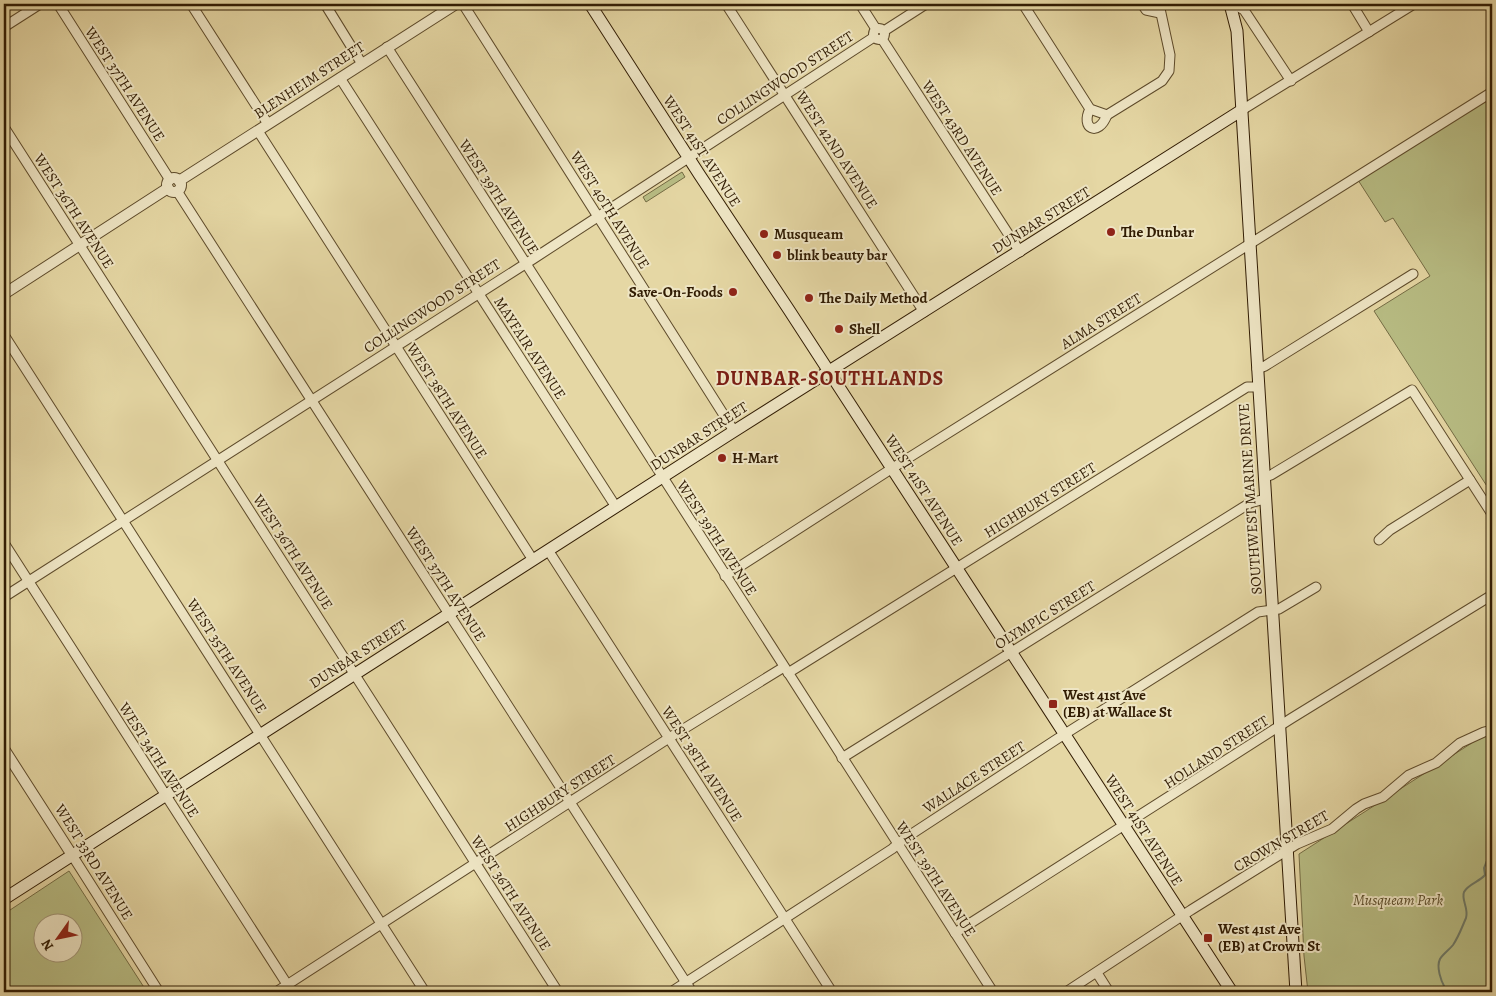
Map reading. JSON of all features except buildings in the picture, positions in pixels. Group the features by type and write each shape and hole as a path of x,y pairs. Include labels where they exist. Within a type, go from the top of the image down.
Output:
{"main road":[{"name":"WEST 41ST AVENUE","path":"590,4 1232,992"},
{"name":"SOUTHWEST MARINE DRIVE","path":"1232,4 1237,31 1296,992"},
{"name":"DUNBAR STREET","path":"4,899 734,431 1242,110"}],"street":[{"path":"4,27 40,4"},
{"name":"WEST 37TH AVENUE","path":"58,4 692,992"},
{"path":"191,4 268,124"},
{"path":"325,4 362,64"},
{"name":"BLENHEIM STREET","path":"4,294 456,4"},
{"name":"WEST 40TH AVENUE","path":"462,4 734,431"},
{"name":"WEST 42ND AVENUE","path":"726,4 924,312"},
{"name":"WEST 43RD AVENUE","path":"860,4 1020,252"},
{"name":"COLLINGWOOD STREET","path":"4,597 926,4"},
{"path":"1023,4 1090,109 1107,115"},
{"path":"1090,109 1087,115 1089,126 1094,129 1099,128 1104,124 1107,115 1162,81 1169,70 1170,55 1160,9 1146,10 1142,4"},
{"name":"SOUTHWEST MARINE DRIVE","path":"1232,4 1244,10 1291,81"},
{"path":"1352,4 1369,32"},
{"name":"DUNBAR STREET","path":"1242,110 1414,4"},
{"name":"WEST 39TH AVENUE","path":"387,47 993,992"},
{"name":"MAYFAIR AVENUE","path":"340,78 616,507"},
{"name":"ALMA STREET","path":"725,576 892,468 1492,92"},
{"name":"WEST 36TH AVENUE","path":"4,127 558,992"},
{"name":"WEST 38TH AVENUE","path":"258,131 533,560"},
{"path":"1257,369 1265,366 1413,274"},
{"name":"WEST 35TH AVENUE","path":"4,335 425,992"},
{"name":"HIGHBURY STREET","path":"276,992 290,989 382,924 669,738 956,568 1247,387 1258,387"},
{"path":"1264,477 1271,475 1412,390 1492,514"},
{"path":"1379,540 1390,530 1470,480"},
{"name":"OLYMPIC STREET","path":"842,758 1250,503 1265,499"},
{"name":"WEST 34TH AVENUE","path":"4,543 290,989"},
{"name":"WEST 38TH AVENUE","path":"548,550 832,992"},
{"name":"WALLACE STREET","path":"671,992 785,919 1064,734 1258,612 1280,609 1316,587"},
{"name":"HOLLAND STREET","path":"955,933 1281,726 1492,595"},
{"name":"CROWN STREET","path":"1066,992 1305,839 1332,829 1364,804 1382,797 1409,775 1436,763 1460,743 1488,731 1492,724"},
{"name":"WEST 33RD AVENUE","path":"4,749 159,992"},
{"path":"1097,973 1109,992"}],"green space":[{"path":"1492,96 1492,494 1374,311 1430,276 1393,218 1385,222 1358,180"},
{"path":"682,172 685,177 646,202 643,197"},
{"name":"Musqueam Park","path":"1492,730 1492,992 1308,992 1304,956 1299,854"},
{"path":"69,871 147,992 4,992 4,914"}],"waterway":[{"path":"1443,992 1445,988 1439,970 1440,959 1453,945 1459,935 1467,914 1463,898 1464,892 1485,875 1484,868 1492,848"}],"place":[{"name":"The Dunbar","path":"1111,232"},
{"name":"Musqueam","path":"764,234"},
{"name":"blink beauty bar","path":"777,255"},
{"name":"Save-On-Foods","path":"733,292"},
{"name":"The Daily Method","path":"809,298"},
{"name":"Shell","path":"839,329"},
{"name":"H-Mart","path":"722,458"},
{"name":"West 41st Ave (EB) at Wallace St","path":"1053,704"},
{"name":"West 41st Ave (EB) at Crown St","path":"1208,938"}],"district":[{"name":"DUNBAR-SOUTHLANDS","path":"830,378"}]}
